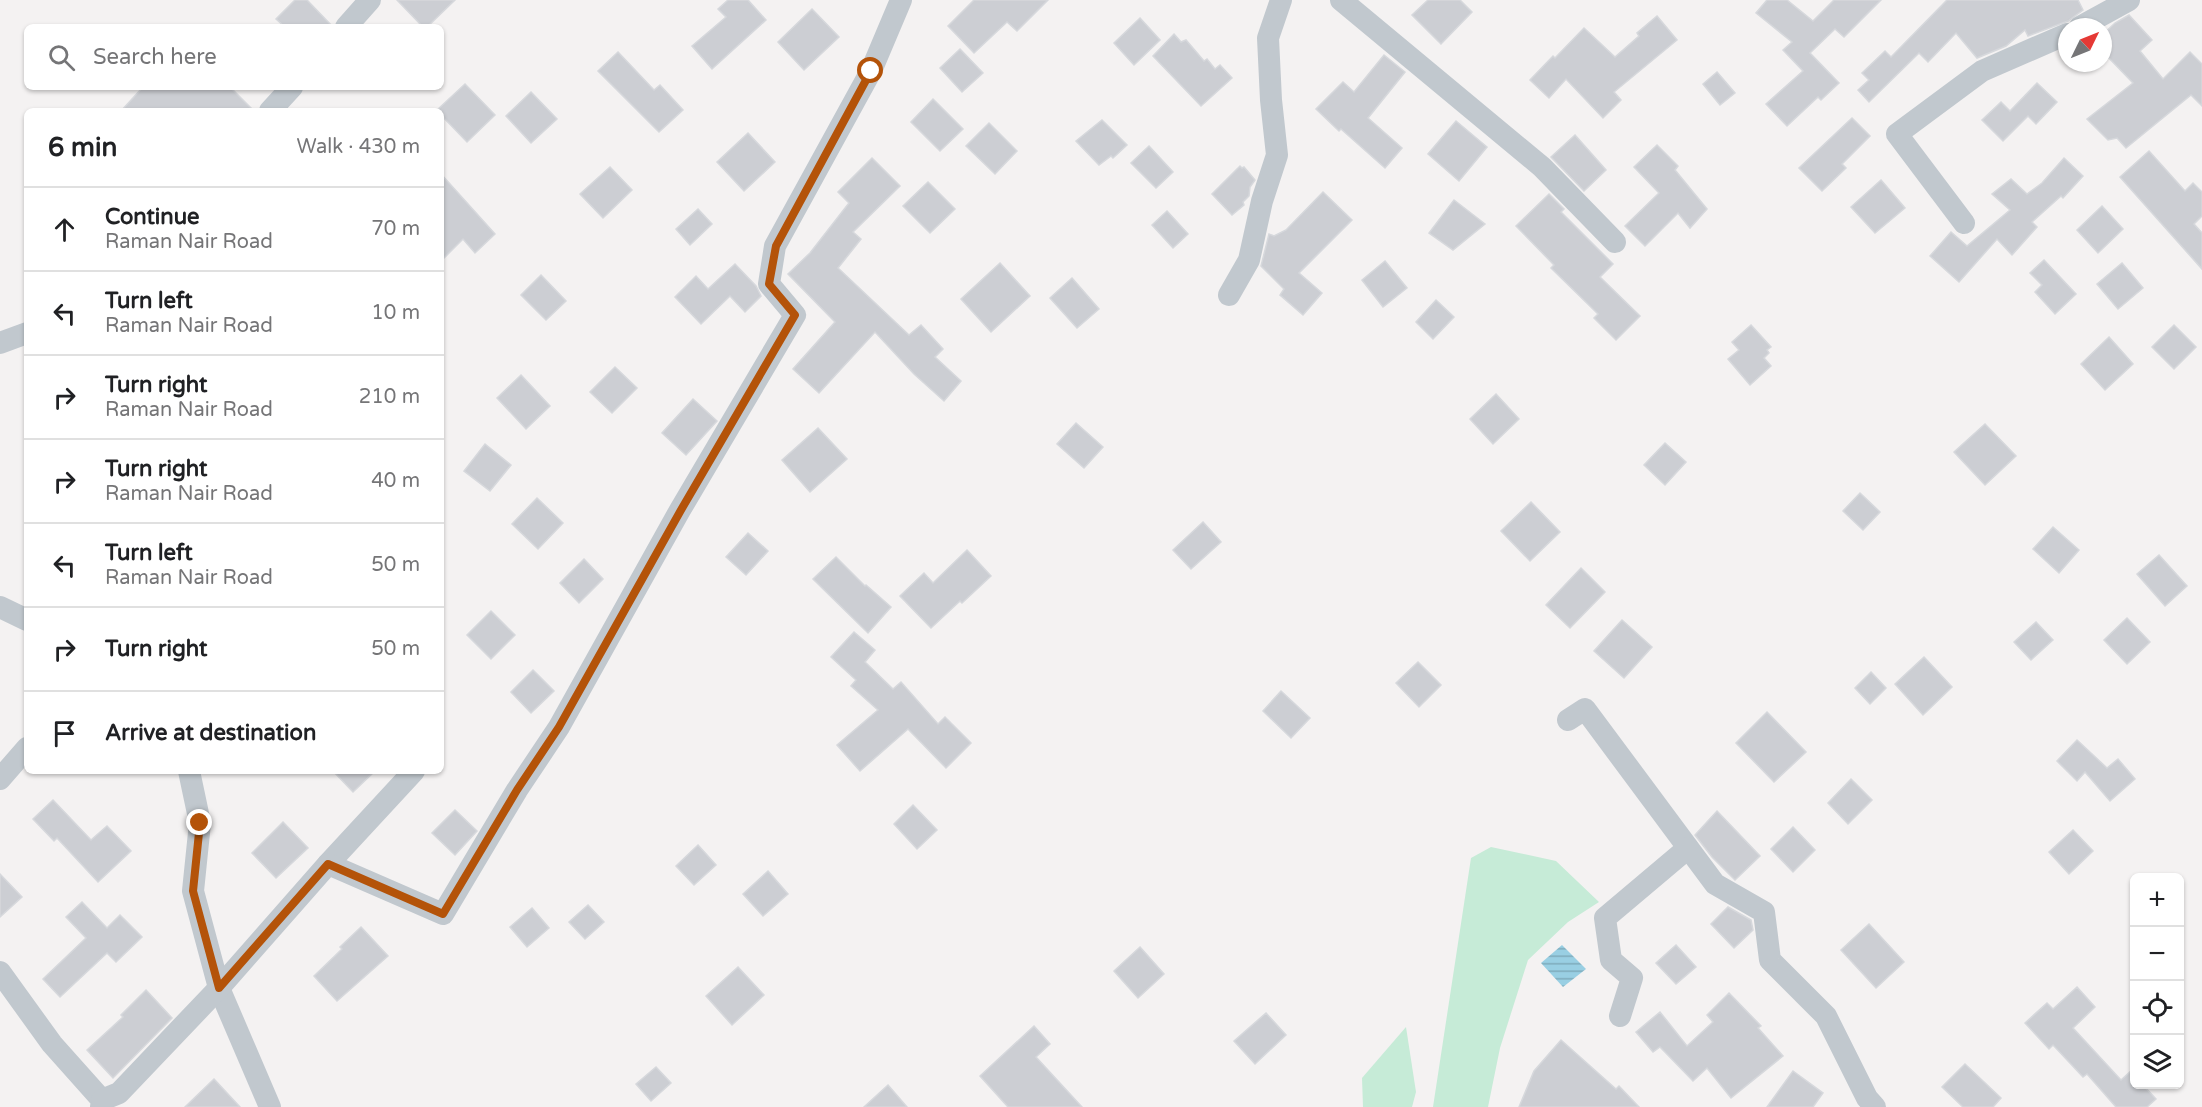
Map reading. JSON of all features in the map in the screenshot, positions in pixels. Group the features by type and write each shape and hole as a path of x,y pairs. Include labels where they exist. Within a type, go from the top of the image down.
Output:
{"street":[{"path":"349,24 370,0"},
{"path":"328,864 443,914 517,790 559,727 795,315 769,284 776,246 871,71 901,0"},
{"path":"1229,295 1249,260 1262,201 1277,155 1268,38 1281,0"},
{"path":"1341,0 1542,167 1615,242"},
{"path":"2096,18 2129,0"},
{"path":"1964,222 1897,134 1982,70 2058,38"},
{"path":"273,108 289,90"},
{"path":"0,343 24,334"},
{"path":"0,607 24,619"},
{"path":"1568,720 1585,709 1715,884 1764,912 1770,960 1826,1017 1867,1098 1875,1107"},
{"path":"0,779 24,751"},
{"path":"190,774 200,823 193,891 219,988 270,1107"},
{"path":"0,972 52,1044 102,1104 119,1093 219,988 411,774"},
{"path":"1620,1016 1632,978 1611,960 1605,918 1688,848"}],"green space":[{"path":"1491,847 1556,861 1599,902 1568,922 1528,960 1500,1048 1488,1107 1433,1107 1471,858"},
{"path":"1406,1027 1416,1092 1412,1107 1363,1107 1362,1078"}],"water":[{"path":"1562,945 1586,969 1563,987 1541,963"}],"building":[{"path":"295,0 307,0 330,24 282,24 276,19"},
{"path":"397,0 455,0 430,24 420,24"},
{"path":"728,0 748,0 766,20 712,69 692,46 726,17 718,9"},
{"path":"974,0 1048,0 1017,31 1007,22 974,53 948,26"},
{"path":"1428,0 1460,0 1472,12 1441,44 1412,15"},
{"path":"1767,0 1787,0 1813,21 1834,0 1881,0 1844,37 1835,29 1810,53 1839,83 1821,100 1818,97 1787,126 1766,104 1803,71 1783,50 1792,42 1756,13"},
{"path":"1947,0 2078,0 2083,10 2072,18 2058,18 2058,25 2028,36 2025,30 2006,46 1977,58 1956,33 1928,62 1919,53 1869,102 1858,90 1869,80 1862,73 1885,51 1891,57"},
{"path":"812,9 839,37 804,70 778,42"},
{"path":"2129,15 2152,40 2140,51 2163,79 2190,52 2202,64 2202,106 2191,95 2126,148 2117,138 2108,140 2087,119 2133,83 2112,61 2112,26"},
{"path":"1657,16 1677,40 1614,92 1621,100 1603,118 1566,79 1549,98 1530,80 1584,28 1615,57 1639,36 1637,33"},
{"path":"1140,18 1160,40 1134,65 1114,43"},
{"path":"1174,34 1181,42 1186,40 1204,61 1207,59 1215,69 1220,65 1232,78 1201,106 1153,56"},
{"path":"960,49 983,73 962,92 940,68"},
{"path":"618,52 654,90 660,85 683,110 659,132 598,71"},
{"path":"1384,55 1405,72 1368,118 1402,148 1385,168 1316,109 1343,82 1354,92"},
{"path":"1717,72 1735,93 1720,105 1703,84"},
{"path":"2037,83 2057,102 2036,124 2028,116 2003,141 1982,120 2001,102 2010,111"},
{"path":"465,84 495,115 467,142 444,118 444,108 439,108"},
{"path":"140,90 233,90 251,108 124,108"},
{"path":"531,92 557,119 531,143 506,116"},
{"path":"933,99 963,129 940,151 911,122"},
{"path":"1852,118 1870,136 1842,164 1846,168 1822,191 1799,168"},
{"path":"1102,120 1127,145 1113,158 1111,156 1099,165 1076,141"},
{"path":"1456,121 1487,147 1459,181 1428,154"},
{"path":"989,123 1017,151 995,174 966,146"},
{"path":"748,133 775,162 744,191 717,162"},
{"path":"1575,135 1606,170 1584,191 1551,157"},
{"path":"1657,145 1678,166 1675,170 1707,209 1690,228 1678,213 1645,246 1625,226 1659,193 1634,167"},
{"path":"1149,146 1173,172 1156,188 1131,163"},
{"path":"2149,151 2185,191 2193,183 2202,192 2202,216 2194,224 2202,233 2202,269 2120,177"},
{"path":"872,158 900,186 853,232 861,239 838,268 909,335 921,325 943,349 935,357 961,381 944,401 914,374 875,332 819,393 793,369 835,322 788,274 810,253 849,203 838,192"},
{"path":"2064,158 2083,176 2063,198 2061,196 2032,222 2037,227 2012,255 1997,239 1959,282 1930,256 1951,232 1967,246 2010,210 1992,194 2011,179 2027,194 2042,183"},
{"path":"1240,166 1244,167 1255,180 1250,187 1249,196 1243,202 1244,205 1232,215 1212,194"},
{"path":"610,167 632,190 603,218 580,194"},
{"path":"444,177 495,234 475,253 463,239 444,258"},
{"path":"1881,180 1905,208 1875,233 1851,207"},
{"path":"928,182 955,209 930,233 903,206"},
{"path":"1323,192 1352,220 1299,273 1322,293 1303,315 1280,295 1284,289 1261,266 1269,234 1274,236 1286,230"},
{"path":"1549,194 1564,209 1561,212 1613,264 1600,277 1640,316 1616,340 1594,318 1598,314 1551,268 1554,265 1516,226"},
{"path":"1454,200 1485,224 1453,250 1429,233"},
{"path":"2102,206 2123,229 2098,253 2077,230"},
{"path":"698,209 712,224 690,245 676,229"},
{"path":"1167,211 1188,234 1173,248 1152,225"},
{"path":"2044,260 2076,294 2055,314 2035,292 2042,285 2030,273"},
{"path":"1385,261 1407,288 1383,307 1362,280"},
{"path":"1000,263 1030,296 991,332 961,299"},
{"path":"2122,263 2143,288 2118,309 2097,284"},
{"path":"735,264 756,286 761,296 745,312 730,296 701,324 675,297 696,276 708,289"},
{"path":"541,275 566,301 546,320 521,295"},
{"path":"1072,278 1099,309 1077,328 1050,298"},
{"path":"1436,300 1454,317 1433,339 1416,322"},
{"path":"1751,325 1771,347 1764,358 1771,366 1750,385 1728,359 1739,350 1732,342"},
{"path":"2174,325 2196,347 2174,369 2152,347"},
{"path":"2109,337 2133,364 2105,390 2081,364"},
{"path":"615,367 637,388 612,413 590,392"},
{"path":"521,375 550,406 526,429 497,398"},
{"path":"1496,394 1519,419 1493,444 1470,419"},
{"path":"693,399 717,421 686,455 662,433"},
{"path":"1076,423 1103,447 1084,468 1057,444"},
{"path":"1985,424 2016,456 1985,485 1954,452"},
{"path":"818,428 847,459 810,492 782,460"},
{"path":"1665,443 1686,462 1665,485 1644,465"},
{"path":"485,444 511,465 490,491 464,471"},
{"path":"1860,493 1880,512 1863,530 1843,511"},
{"path":"537,498 563,523 538,549 512,524"},
{"path":"1531,502 1560,532 1530,561 1501,531"},
{"path":"1203,522 1221,542 1191,569 1173,550"},
{"path":"2053,527 2079,550 2059,573 2033,549"},
{"path":"748,533 768,551 746,575 726,557"},
{"path":"967,550 991,576 931,628 900,596 924,573 933,583"},
{"path":"2159,555 2187,586 2165,606 2137,574"},
{"path":"836,557 865,586 891,607 868,633 813,579"},
{"path":"584,559 603,579 579,603 560,583"},
{"path":"1581,568 1605,592 1570,628 1546,605"},
{"path":"491,611 515,635 491,659 467,635"},
{"path":"2127,618 2150,642 2127,664 2104,640"},
{"path":"1622,620 1652,647 1624,678 1594,651"},
{"path":"2036,622 2053,640 2031,660 2014,642"},
{"path":"854,632 875,650 865,662 893,689 901,682 938,724 945,717 971,743 946,768 908,729 860,771 837,745 878,710 851,686 856,680 831,657"},
{"path":"1924,657 1952,687 1923,715 1895,684"},
{"path":"1418,662 1441,685 1419,707 1396,683"},
{"path":"533,670 554,691 531,713 511,692"},
{"path":"1871,672 1886,688 1870,704 1855,688"},
{"path":"1281,691 1310,718 1291,738 1263,711"},
{"path":"1767,712 1806,752 1774,782 1736,743"},
{"path":"2077,740 2107,768 2118,759 2135,779 2110,801 2085,772 2077,781 2057,761"},
{"path":"336,774 372,774 353,792"},
{"path":"1851,779 1872,800 1848,824 1828,803"},
{"path":"53,800 91,840 107,826 131,851 98,882 57,838 54,841 33,819"},
{"path":"913,805 937,830 917,849 894,824"},
{"path":"455,810 477,831 455,855 432,833"},
{"path":"1717,811 1760,856 1735,880 1712,857 1695,835"},
{"path":"283,822 308,848 276,878 252,853"},
{"path":"1793,827 1815,850 1793,872 1771,849"},
{"path":"2073,830 2093,851 2069,874 2049,852"},
{"path":"698,845 716,865 694,885 676,866"},
{"path":"768,871 788,894 763,916 743,894"},
{"path":"0,874 22,897 0,917"},
{"path":"82,902 107,928 120,915 142,937 116,962 107,953 60,997 43,979 86,938 66,917"},
{"path":"588,905 604,922 585,939 569,922"},
{"path":"1728,907 1751,920 1753,930 1734,948 1711,924"},
{"path":"532,908 549,928 527,947 510,927"},
{"path":"1869,924 1904,962 1876,988 1841,950"},
{"path":"361,927 388,956 337,1001 314,976"},
{"path":"1676,945 1696,967 1676,984 1656,963"},
{"path":"1140,947 1164,974 1138,998 1114,971"},
{"path":"738,967 764,995 732,1025 706,996"},
{"path":"2077,987 2095,1007 2073,1028 2121,1080 2130,1072 2130,1089 2147,1089 2156,1099 2147,1107 2116,1107 2087,1074 2083,1077 2053,1045 2049,1049 2025,1023 2047,1003 2053,1009"},
{"path":"146,990 172,1018 113,1078 87,1050 123,1017 121,1015"},
{"path":"1729,993 1761,1026 1758,1028 1783,1056 1731,1098 1707,1068 1693,1081 1660,1047 1653,1052 1636,1032 1660,1012 1687,1046 1713,1022 1707,1015"},
{"path":"1266,1013 1286,1035 1255,1064 1234,1041"},
{"path":"1034,1026 1050,1044 1036,1057 1082,1107 1008,1107 980,1076"},
{"path":"1561,1040 1616,1089 1619,1086 1639,1107 1519,1107 1534,1071"},
{"path":"1965,1064 2001,1098 1993,1107 1963,1107 1942,1087"},
{"path":"656,1067 671,1083 651,1101 636,1084"},
{"path":"1793,1071 1823,1093 1813,1107 1767,1107"},
{"path":"214,1079 240,1107 185,1107"},
{"path":"888,1085 907,1107 864,1107"}],"route":[{"path":"200,823 193,891 219,988 328,864 443,914 517,790 559,727 681,510 795,315 769,284 776,246 871,71"}]}
